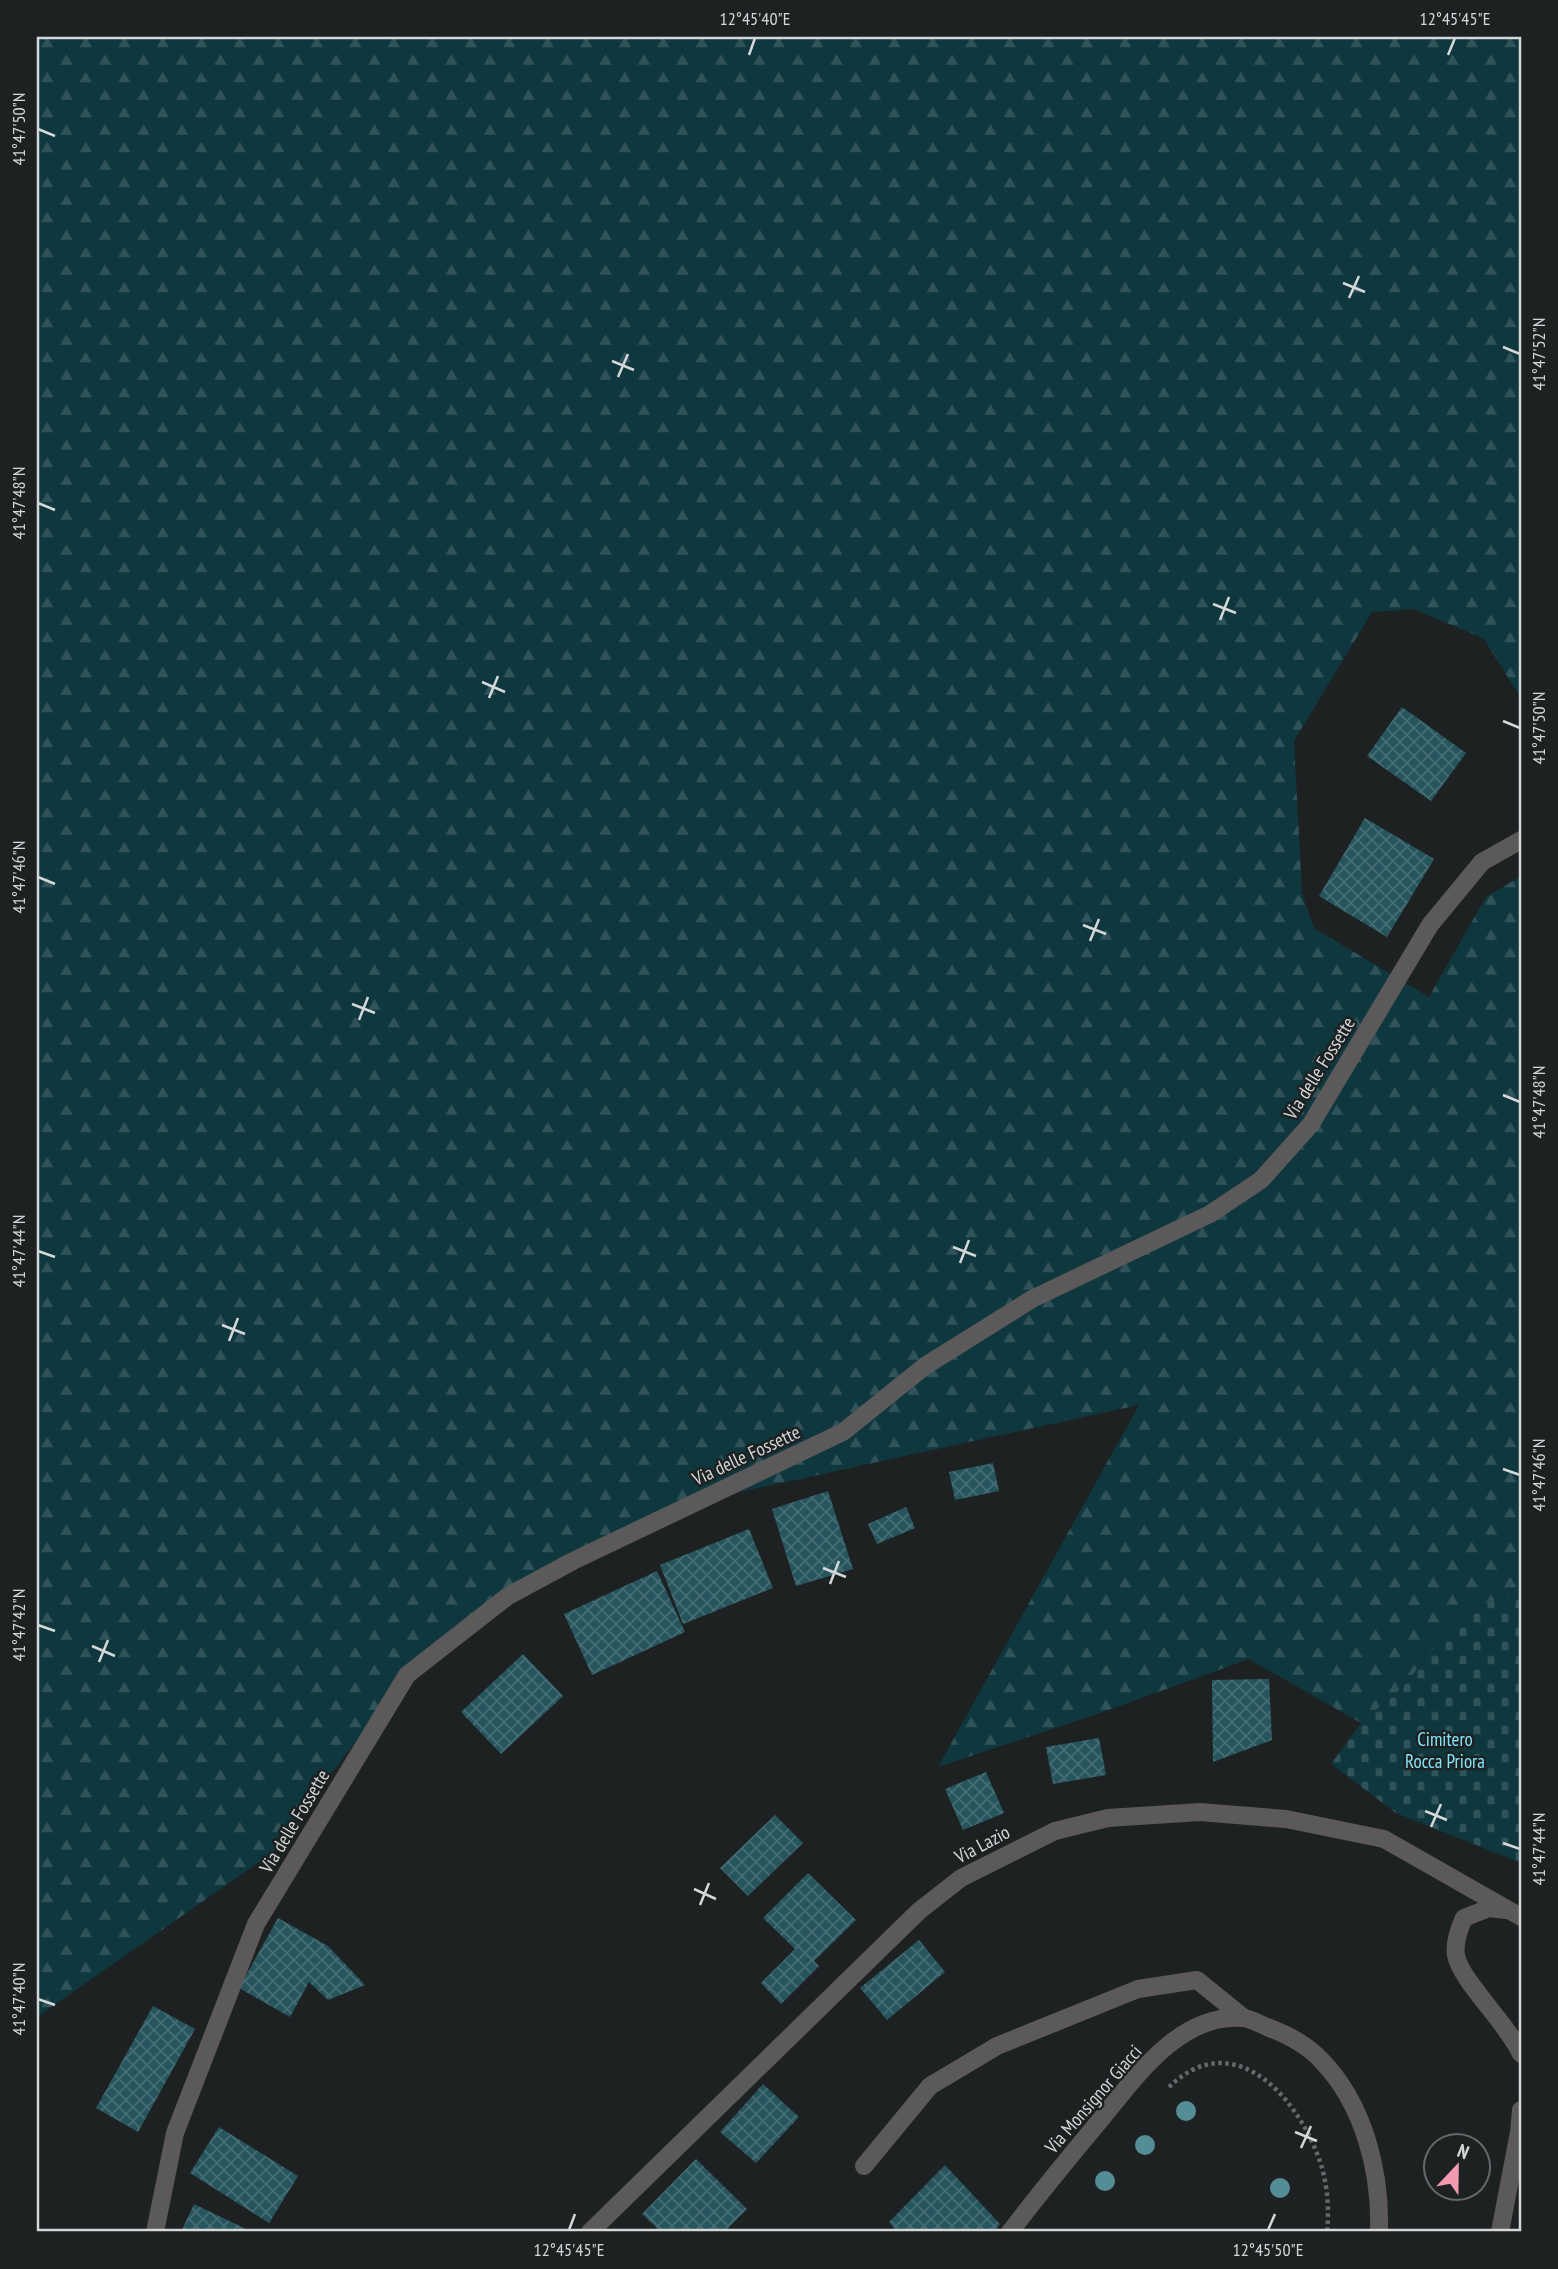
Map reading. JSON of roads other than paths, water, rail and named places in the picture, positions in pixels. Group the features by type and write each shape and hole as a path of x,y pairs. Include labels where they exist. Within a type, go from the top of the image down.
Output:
{"street":[{"name":"Via delle Fossette","path":"155,2232 175,2133 256,1924 407,1675 508,1596 573,1561 843,1432 925,1366 1032,1300 1210,1214 1261,1181 1311,1124 1430,925 1482,862 1521,840"},
{"name":"Via Lazio","path":"590,2232 919,1911 961,1878 1055,1831 1108,1818 1200,1812 1286,1819 1384,1839 1515,1914"},
{"path":"1515,1914 1489,1908 1464,1918 1459,1928 1456,1954 1461,1969 1514,2037 1521,2054"},
{"path":"864,2166 930,2087 997,2046 1138,1989 1197,1980 1244,2018"},
{"name":"Via Monsignor Giacci","path":"1010,2232 1122,2094 1156,2057 1197,2027 1221,2020 1244,2018 1291,2036 1317,2055 1334,2073 1351,2099 1369,2147 1380,2206 1378,2232"},
{"path":"1500,2232 1520,2132 1521,2110"}],"park label":[{"name":"Cimitero Rocca Priora","path":"1445,1750"}]}
